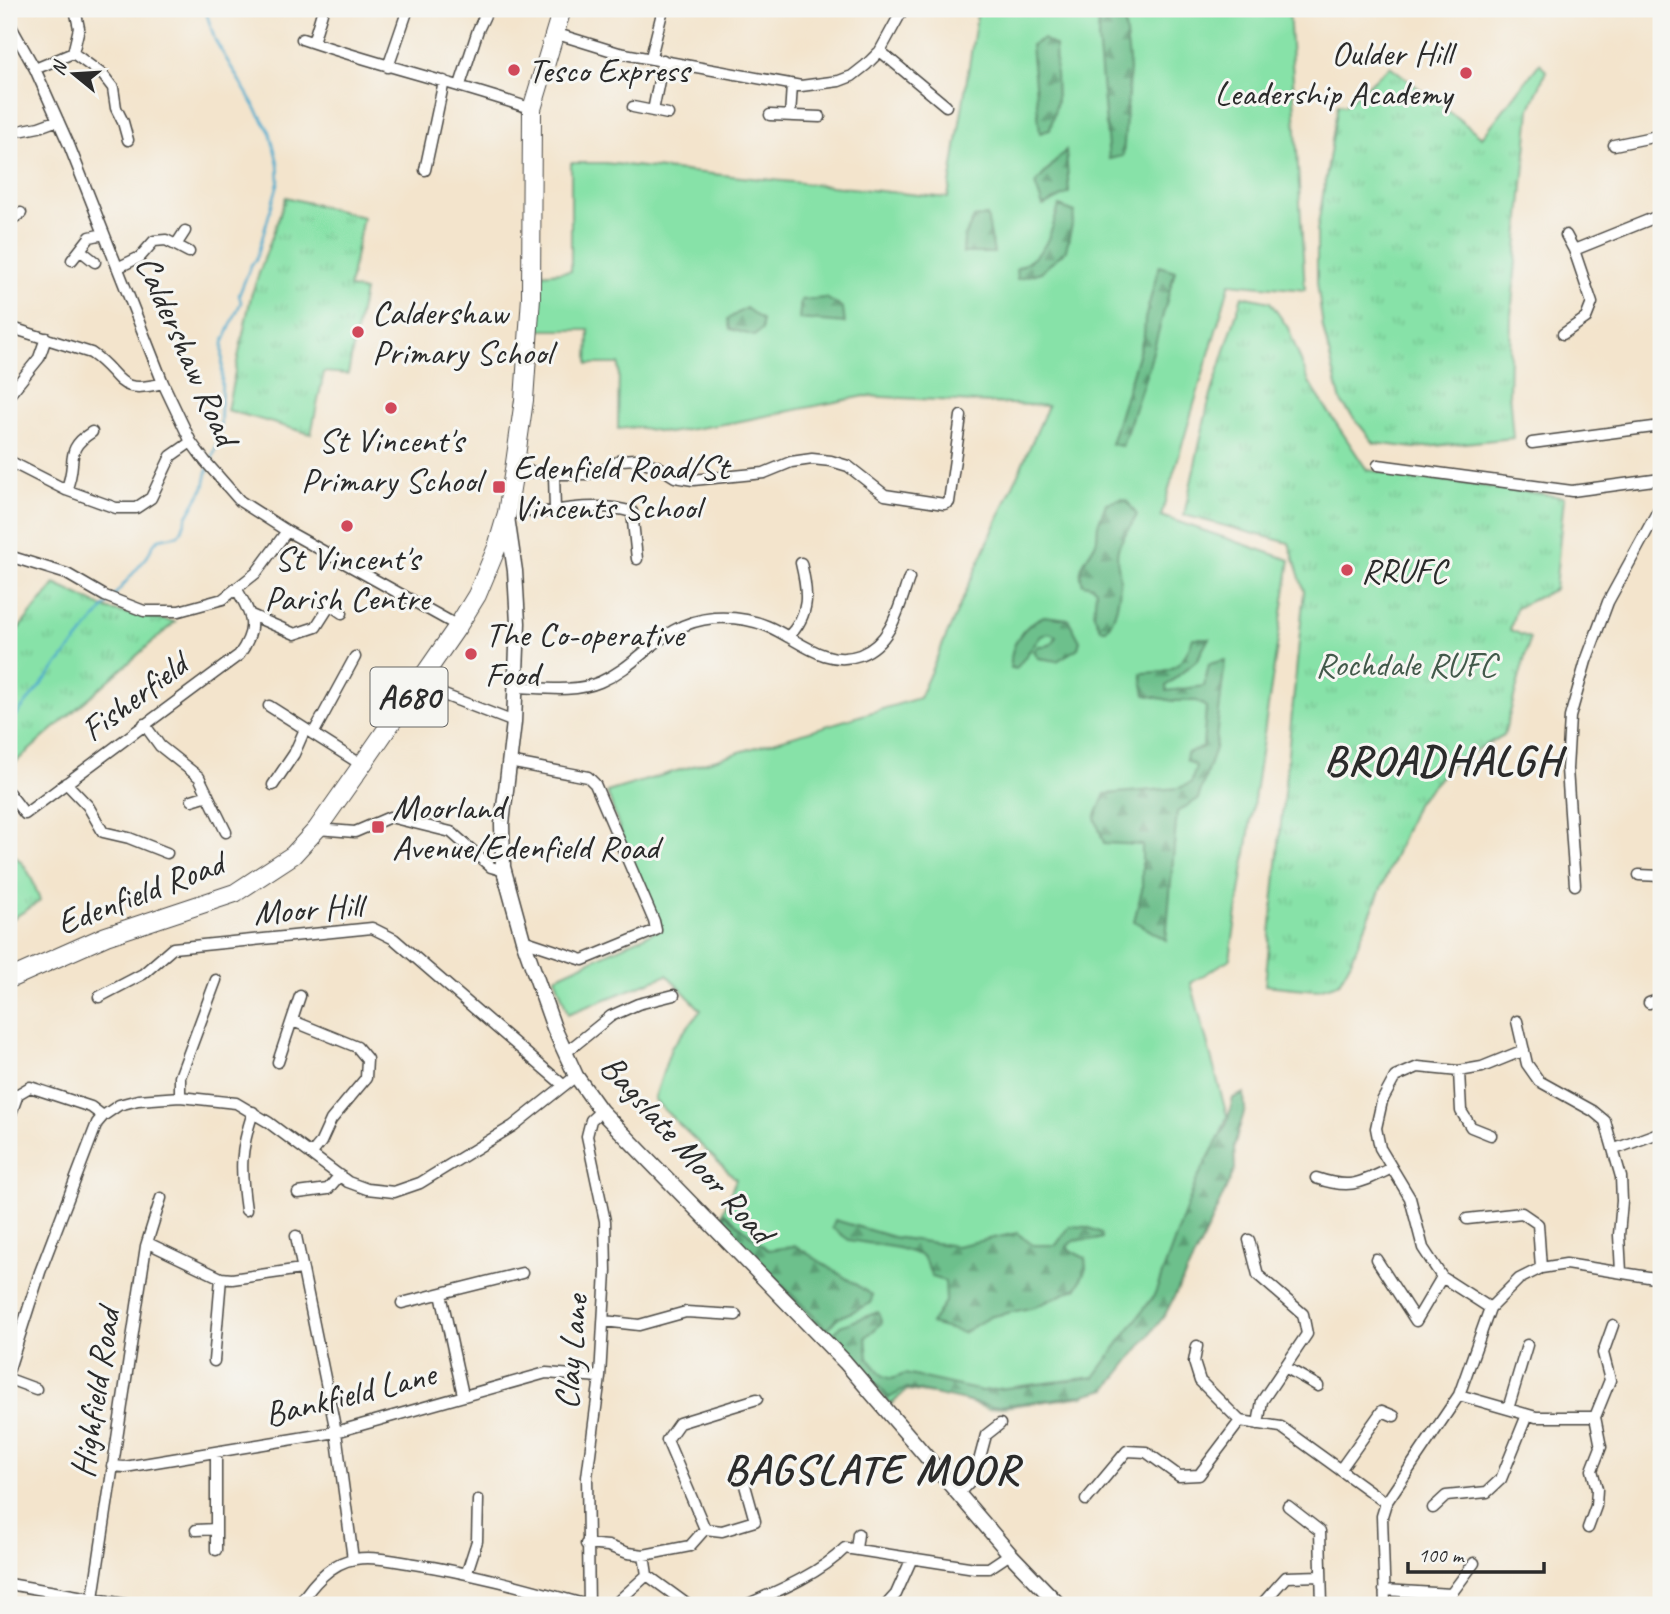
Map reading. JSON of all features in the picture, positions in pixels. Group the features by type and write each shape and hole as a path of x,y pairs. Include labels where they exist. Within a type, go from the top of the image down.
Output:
{"main road":[{"name":"Edenfield Road","path":"11,976 101,927 148,917 229,883 254,881 293,855 317,829 477,595 493,560 507,513 514,470 524,400 531,297 532,109 562,9"}],"street":[{"path":"73,53 79,28 75,9"},
{"path":"323,9 307,40 532,109"},
{"path":"388,67 408,9"},
{"path":"460,85 478,30 488,9"},
{"path":"653,111 663,9"},
{"path":"554,33 619,53 792,85 827,84 852,76 880,51 903,9"},
{"name":"Caldershaw Road","path":"9,23 35,69 58,120 163,383 191,442 205,461 240,501 286,531 458,626"},
{"path":"880,51 946,106"},
{"path":"35,69 73,53"},
{"path":"73,53 103,75 113,88 116,108 128,140"},
{"path":"425,170 444,81"},
{"path":"790,116 792,85"},
{"path":"633,107 668,114"},
{"path":"770,115 820,117"},
{"path":"9,133 58,120"},
{"path":"1614,145 1657,136 1661,151"},
{"path":"9,221 21,213"},
{"path":"1574,250 1661,215"},
{"path":"176,245 184,231"},
{"path":"72,260 90,237 104,234"},
{"path":"1563,334 1583,322 1592,303 1574,250 1566,235"},
{"path":"118,267 140,257 154,241 166,240 189,252"},
{"path":"80,250 95,261"},
{"path":"9,327 91,353 115,376 132,386 142,388 163,383"},
{"path":"10,394 16,379 39,358 46,338"},
{"path":"514,470 587,474 606,469 621,460 635,458 659,467 675,477 693,480 764,472 791,462 812,459 831,461 848,467 885,495 944,504 949,502 961,416"},
{"path":"1532,443 1661,426"},
{"path":"66,490 77,442 92,432"},
{"path":"9,461 66,490 116,508 136,508 151,498 171,456 191,442"},
{"path":"1378,465 1572,491 1661,479"},
{"path":"554,474 555,510"},
{"path":"1575,885 1567,769 1570,717 1608,603 1661,505"},
{"path":"534,514 555,510 616,507 632,512 637,559"},
{"name":"Bagslate Moor Road","path":"507,513 517,623 514,722 502,824 503,867 523,940 576,1076 601,1111 845,1362 1010,1554 1059,1605"},
{"path":"9,556 67,574 105,596 144,611 179,611 223,599 256,573 286,531"},
{"path":"493,560 514,568"},
{"path":"788,637 801,619 807,598 802,563"},
{"path":"516,687 557,689 598,682 613,675 667,633 696,621 712,618 742,618 764,625 811,651 833,658 857,657 880,643 890,629 909,578"},
{"path":"236,588 251,615 295,634 316,627 327,602 342,613"},
{"name":"Fisherfield","path":"9,793 25,814 239,655 251,638 251,615"},
{"path":"273,785 355,657"},
{"path":"418,685 514,722"},
{"path":"269,706 362,765"},
{"path":"144,724 160,746 199,777 226,832"},
{"path":"509,762 588,777 595,784 656,930 583,960 523,940"},
{"path":"66,783 88,806 103,832 129,838 167,853"},
{"path":"192,800 208,795"},
{"path":"317,829 355,832 390,817 451,832 491,867 503,867"},
{"path":"1639,875 1661,876"},
{"name":"Moor Hill","path":"99,997 143,974 173,948 372,928 394,939 563,1085"},
{"path":"180,1097 180,1077 216,980"},
{"path":"565,1053 611,1016 638,1004 674,995"},
{"path":"278,1062 300,996"},
{"path":"1649,1003 1661,999"},
{"path":"293,1021 357,1047 367,1059 366,1079 331,1120 321,1142 312,1153"},
{"path":"1517,1021 1527,1064 1539,1081 1593,1111 1605,1121 1615,1149 1622,1189 1619,1235 1621,1272"},
{"path":"1490,1308 1443,1276 1423,1248 1410,1198 1380,1148 1376,1128 1382,1101 1395,1077 1418,1068 1458,1070 1482,1067 1524,1049"},
{"path":"1458,1070 1461,1111 1471,1127 1491,1135"},
{"path":"9,1369 40,1272 97,1124 103,1116 119,1105 138,1100 180,1097 236,1102 312,1153 348,1182 367,1189 394,1192 420,1183 513,1126 576,1076"},
{"path":"9,1119 18,1094 30,1087 91,1107 103,1116"},
{"name":"Clay Lane","path":"588,1605 587,1477 604,1321 605,1221 587,1136 591,1120 601,1111"},
{"path":"246,1210 241,1177 242,1145 253,1112"},
{"path":"1615,1149 1661,1132"},
{"path":"1315,1178 1337,1185 1360,1182 1392,1168"},
{"path":"298,1193 328,1189 340,1175"},
{"name":"Highfield Road","path":"93,1598 148,1243 161,1198"},
{"path":"1467,1219 1522,1213 1538,1224 1541,1268"},
{"path":"296,1236 336,1432 353,1559"},
{"path":"1248,1240 1258,1275 1303,1314 1307,1334 1262,1401 1258,1424"},
{"path":"148,1243 220,1278 232,1279 301,1269"},
{"path":"1376,1259 1424,1330"},
{"path":"1385,1605 1382,1516 1387,1503 1459,1395 1490,1308 1519,1279 1541,1268 1566,1264 1661,1279"},
{"path":"402,1303 522,1273"},
{"path":"1416,1321 1443,1276"},
{"path":"214,1361 220,1278"},
{"path":"441,1294 463,1395"},
{"path":"604,1321 639,1325 686,1312 736,1315"},
{"path":"1588,1528 1596,1506 1597,1489 1592,1470 1601,1447 1595,1417 1609,1380 1603,1353 1613,1325"},
{"path":"1508,1409 1527,1345"},
{"path":"1197,1346 1194,1362 1200,1381 1240,1421 1281,1427 1387,1503"},
{"path":"1284,1367 1318,1386"},
{"name":"Bankfield Lane","path":"112,1466 125,1467 336,1432 546,1373 600,1377"},
{"path":"9,1379 36,1389"},
{"path":"1459,1395 1536,1417 1595,1417"},
{"path":"705,1529 667,1440 679,1423 757,1399"},
{"path":"1340,1470 1382,1411 1394,1416"},
{"path":"1433,1508 1446,1496 1487,1492 1501,1479 1527,1415"},
{"path":"1086,1500 1127,1451 1146,1452 1179,1476 1199,1475 1240,1421"},
{"path":"958,1494 975,1476 986,1435 1000,1424"},
{"path":"216,1452 216,1550"},
{"path":"705,1529 722,1531 755,1521 741,1471"},
{"path":"467,1572 477,1541 478,1500"},
{"path":"1288,1506 1320,1531 1322,1605"},
{"path":"196,1530 216,1529"},
{"path":"586,1544 608,1546 644,1555 690,1546 705,1529"},
{"path":"856,1549 858,1534"},
{"path":"746,1605 776,1592 835,1558 845,1548 989,1568 1010,1554"},
{"path":"644,1555 647,1575 688,1605"},
{"path":"299,1605 309,1589 323,1575 353,1559 378,1558 467,1572 588,1605"},
{"path":"886,1605 896,1594 912,1558"},
{"path":"1384,1590 1451,1594 1474,1563"},
{"path":"614,1605 647,1575"},
{"path":"1261,1605 1286,1577 1321,1576"},
{"path":"9,1584 130,1605"}],"green space":[{"path":"978,9 1289,9 1305,290 1230,283 1161,516 1290,560 1230,959 1191,983 1227,1116 1163,1293 1085,1396 988,1409 957,1398 907,1390 891,1404 719,1222 736,1179 654,1100 671,1048 701,1010 667,975 568,1014 555,977 660,929 638,882 607,792 919,698 1048,406 865,396 668,433 636,427 618,429 619,364 588,364 589,330 539,330 539,274 571,271 571,163 605,163 948,198"},
{"path":"1099,9 1123,9 1130,69 1123,156 1109,159 1098,38"},
{"path":"1043,39 1055,46 1057,101 1050,130 1040,133 1031,45"},
{"path":"1540,63 1546,71 1530,109 1511,316 1509,392 1513,438 1415,448 1374,443 1341,402 1323,328 1317,282 1317,231 1338,104 1345,105 1390,66 1482,137"},
{"path":"1066,150 1069,193 1043,206 1035,184"},
{"path":"286,197 363,217 349,288 364,291 348,374 324,372 311,434 227,410 251,296"},
{"path":"1059,206 1075,212 1066,250 1041,272 1017,279 1016,269 1035,257 1046,244"},
{"path":"987,216 994,253 963,253 964,238 974,218"},
{"path":"1159,266 1175,271 1149,366 1122,446 1111,444 1144,335 1145,319"},
{"name":"Rochdale RUFC","path":"1242,296 1270,302 1288,328 1309,382 1367,470 1564,497 1555,589 1516,608 1510,630 1530,638 1504,735 1454,762 1417,802 1351,961 1339,983 1315,990 1265,985 1304,591 1289,543 1184,515 1208,405"},
{"path":"826,298 843,308 845,323 799,319 801,300"},
{"path":"746,308 762,320 762,330 754,336 730,329 728,319"},
{"path":"1122,499 1127,501 1137,515 1118,549 1120,588 1115,613 1106,629 1101,629 1094,615 1096,590 1083,584 1081,572 1096,542 1098,525 1106,503"},
{"path":"55,584 109,610 175,622 9,768 9,625 16,632"},
{"path":"1044,616 1068,619 1080,641 1078,648 1057,661 1038,658 1034,651 1038,646 1050,645 1055,639 1056,636 1049,633 1041,636 1016,669 1011,668 1012,651 1019,637 1024,630"},
{"path":"1193,638 1209,638 1197,660 1166,686 1167,691 1204,686 1209,664 1225,660 1215,748 1198,799 1177,812 1166,940 1134,921 1142,890 1142,845 1104,843 1095,818 1105,794 1179,788 1191,783 1196,766 1186,760 1187,753 1203,747 1206,707 1196,701 1173,701 1145,695 1141,673 1161,672 1175,666 1185,656"},
{"path":"9,853 25,867 40,901 9,921"},
{"path":"1244,1093 1245,1109 1234,1146 1235,1169 1200,1246 1165,1315 1107,1389 1083,1395 992,1407 907,1388 889,1398 833,1335 840,1326 878,1312 882,1323 866,1337 868,1358 883,1376 891,1379 905,1374 982,1391 1094,1377 1155,1294 1197,1179 1227,1123 1233,1098"},
{"path":"725,1213 768,1250 796,1246 872,1295 871,1303 836,1319 827,1330 719,1222"},
{"path":"835,1220 893,1237 956,1246 1017,1233 1033,1245 1056,1245 1070,1226 1087,1227 1101,1233 1102,1238 1075,1241 1067,1247 1085,1258 1086,1268 1077,1288 1035,1307 989,1317 963,1333 931,1324 946,1300 945,1281 932,1277 923,1256 898,1248 849,1240 832,1228"}],"waterway":[{"path":"205,9 215,40 270,132 278,163 279,180 256,260 251,265 239,295 241,302 223,343 220,436 211,462"},
{"path":"113,597 147,557 154,543 159,539 178,535 182,530 204,487 208,468"},
{"path":"9,724 109,602"}],"place":[{"name":"Tesco Express","path":"514,70"},
{"name":"Oulder Hill Leadership Academy","path":"1466,73"},
{"name":"Caldershaw Primary School","path":"358,332"},
{"name":"St Vincent's Primary School","path":"391,408"},
{"name":"Edenfield Road/St Vincents School","path":"499,487"},
{"name":"St Vincent's Parish Centre","path":"347,526"},
{"name":"RRUFC","path":"1347,570"},
{"name":"The Co-operative Food","path":"471,654"},
{"name":"Moorland Avenue/Edenfield Road","path":"378,827"}],"district":[{"name":"BROADHALGH","path":"1443,760"},
{"name":"BAGSLATE MOOR","path":"872,1469"}]}
